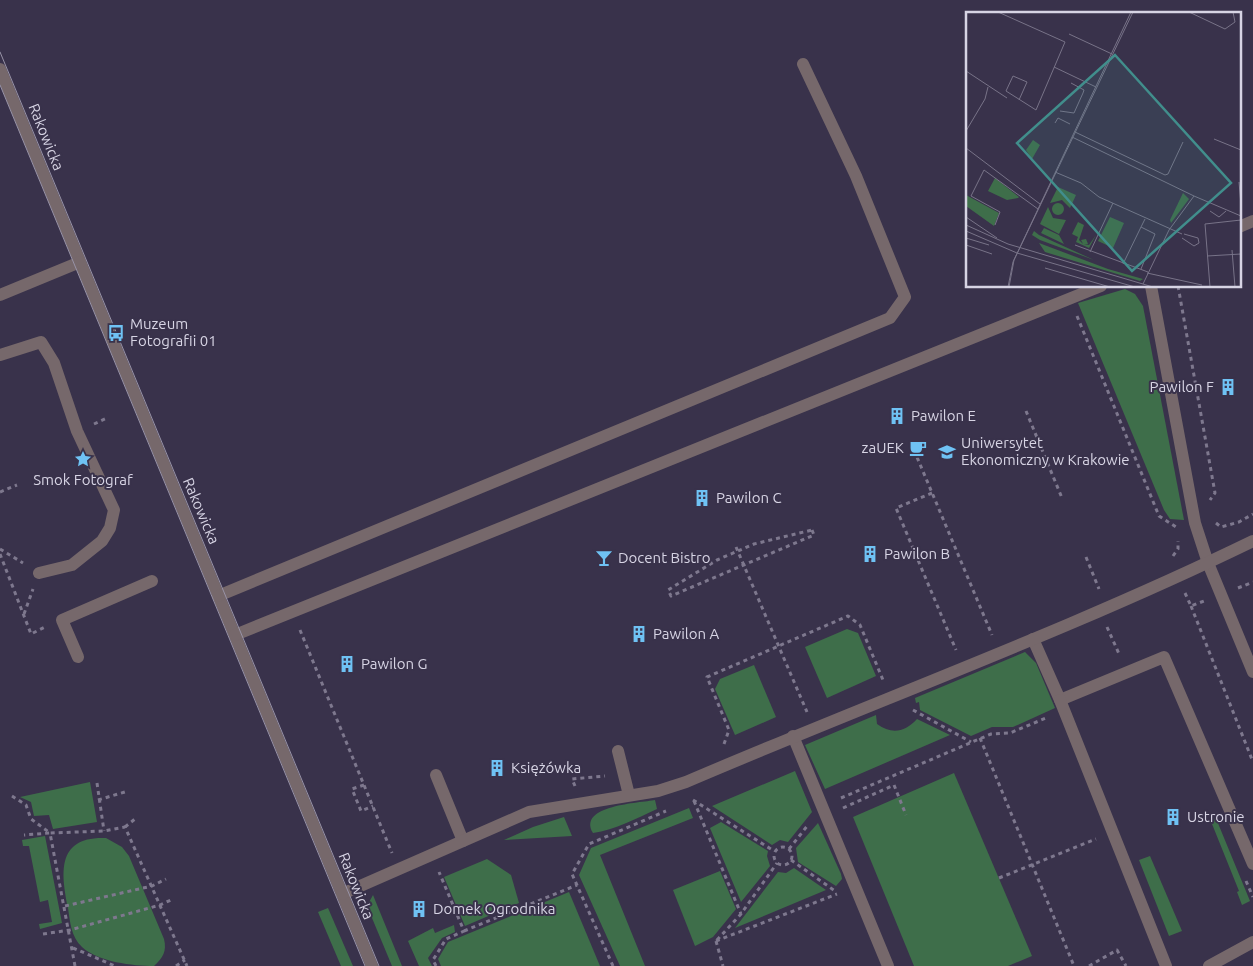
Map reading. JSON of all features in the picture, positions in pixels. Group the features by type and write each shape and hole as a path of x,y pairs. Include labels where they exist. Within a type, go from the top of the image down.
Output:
{"street":[{"path":"218,596 890,318 905,297 856,176 803,64"},
{"name":"Rakowicka","path":"0,69 372,966"},
{"path":"1240,226 1253,220"},
{"path":"0,295 80,262"},
{"path":"235,635 1096,288"},
{"path":"1151,288 1195,523 1208,563 1253,672"},
{"path":"0,355 41,342 54,363 77,431 114,510 110,528 102,541 72,565 39,573"},
{"path":"342,894 529,812 658,791 686,782 793,736 999,654 1253,542"},
{"path":"78,657 62,620 152,581"},
{"path":"1034,639 1166,966"},
{"path":"1060,700 1164,657 1253,864"},
{"path":"793,736 888,966"},
{"path":"618,751 626,775 629,795"},
{"path":"436,775 463,841"},
{"path":"1209,966 1253,942"}],"path":[{"path":"1178,288 1215,493 1207,504"},
{"path":"1070,299 1160,516 1176,527 1178,549 1170,560"},
{"path":"1026,411 1062,498"},
{"path":"89,426 107,418"},
{"path":"914,450 999,654"},
{"path":"0,492 17,485"},
{"path":"932,493 896,508 956,650"},
{"path":"812,530 814,535 671,596 668,590 717,560 738,551 754,544 812,530"},
{"path":"736,547 814,729"},
{"path":"0,554 32,634 62,620"},
{"path":"1086,557 1100,590"},
{"path":"1191,606 1253,762"},
{"path":"293,613 399,868"},
{"path":"723,747 729,730 707,677 848,616 860,625 884,680"},
{"path":"1112,639 1114,644"},
{"path":"905,692 913,712 971,742"},
{"path":"789,849 823,805 980,738 991,734 1010,733 1047,718"},
{"path":"980,738 1074,966"},
{"path":"572,779 626,775"},
{"path":"686,782 740,914"},
{"path":"97,783 104,831"},
{"path":"364,785 352,789 361,811 373,806"},
{"path":"838,810 894,786 906,815"},
{"path":"98,800 128,791"},
{"path":"12,796 26,805 31,819 50,833 76,966"},
{"path":"685,803 694,800"},
{"path":"694,800 774,851"},
{"path":"614,966 572,874 588,844 667,811"},
{"path":"24,835 104,831 125,827 135,819"},
{"path":"125,827 187,966"},
{"path":"999,878 1094,839"},
{"path":"781,847 789,849 792,854 791,860 784,865 777,863 774,859 774,851 781,847"},
{"path":"431,855 464,930"},
{"path":"716,941 838,893 791,860"},
{"path":"716,941 740,914 777,863"},
{"path":"65,906 152,886 166,879"},
{"path":"1246,880 1253,897"},
{"path":"436,966 433,960 446,939 577,884"},
{"path":"43,934 70,930 160,905 173,899"},
{"path":"716,941 723,966"},
{"path":"72,948 115,966"},
{"path":"1089,966 1117,950 1126,966"},
{"path":"176,966 185,960"}],"green space":[{"path":"1125,289 1135,294 1143,306 1184,520 1170,519 1164,510 1078,303"},
{"path":"847,629 858,633 876,676 827,698 805,647"},
{"path":"1025,652 1036,663 1055,708 1013,727 992,727 971,736 920,710 919,702 916,703 915,698"},
{"path":"754,665 776,717 735,735 715,689 720,679"},
{"path":"876,715 877,724 888,730 903,729 917,719 950,735 825,789 805,745"},
{"path":"795,771 812,812 788,842 780,840 772,845 712,806"},
{"path":"954,773 1032,956 1008,966 914,966 853,817"},
{"path":"90,782 97,822 53,829 49,815 34,816 31,802 20,797"},
{"path":"655,800 657,809 618,826 593,833 590,824 594,816 602,811 625,804"},
{"path":"689,808 693,818 600,855 645,966 620,966 579,875 591,848"},
{"path":"1215,816 1250,901 1242,905 1237,892 1239,891 1210,819"},
{"path":"564,817 572,836 504,840 533,827"},
{"path":"721,822 768,851 767,856 770,866 741,902 710,828"},
{"path":"818,823 841,874 842,879 836,886 798,862 796,848"},
{"path":"45,836 62,923 40,929 39,924 52,922 48,900 40,902 29,846 23,846 22,840"},
{"path":"106,838 122,847 129,856 164,939 164,954 154,966 106,960 82,947 73,934 64,882 66,859 70,850 78,843 90,839"},
{"path":"1150,856 1182,931 1169,936 1139,860"},
{"path":"487,859 511,875 519,903 465,926 444,877"},
{"path":"794,868 826,890 735,928 778,872 786,873"},
{"path":"720,871 736,909 713,937 695,946 673,890"},
{"path":"569,892 600,966 441,966 438,959 448,942"},
{"path":"373,895 402,966 392,966 367,906"},
{"path":"328,908 353,966 341,966 318,912"},
{"path":"454,925 455,932 442,938 428,958 432,966 419,966 408,941 433,928 435,933"}],"tram line":[{"path":"0,52 379,966"},
{"path":"0,85 365,966"}],"place":[{"name":"Muzeum Fotografii 01","path":"116,333"},
{"name":"Pawilon F","path":"1228,387"},
{"name":"Pawilon E","path":"897,416"},
{"name":"zaUEK","path":"918,448"},
{"name":"Uniwersytet Ekonomiczny w Krakowie","path":"947,452"},
{"name":"Smok Fotograf","path":"83,459"},
{"name":"Pawilon C","path":"702,498"},
{"name":"Pawilon B","path":"870,554"},
{"name":"Docent Bistro","path":"604,558"},
{"name":"Pawilon A","path":"639,634"},
{"name":"Pawilon G","path":"347,664"},
{"name":"Księżówka","path":"497,768"},
{"name":"Ustronie","path":"1173,817"},
{"name":"Domek Ogrodnika","path":"419,909"}]}
